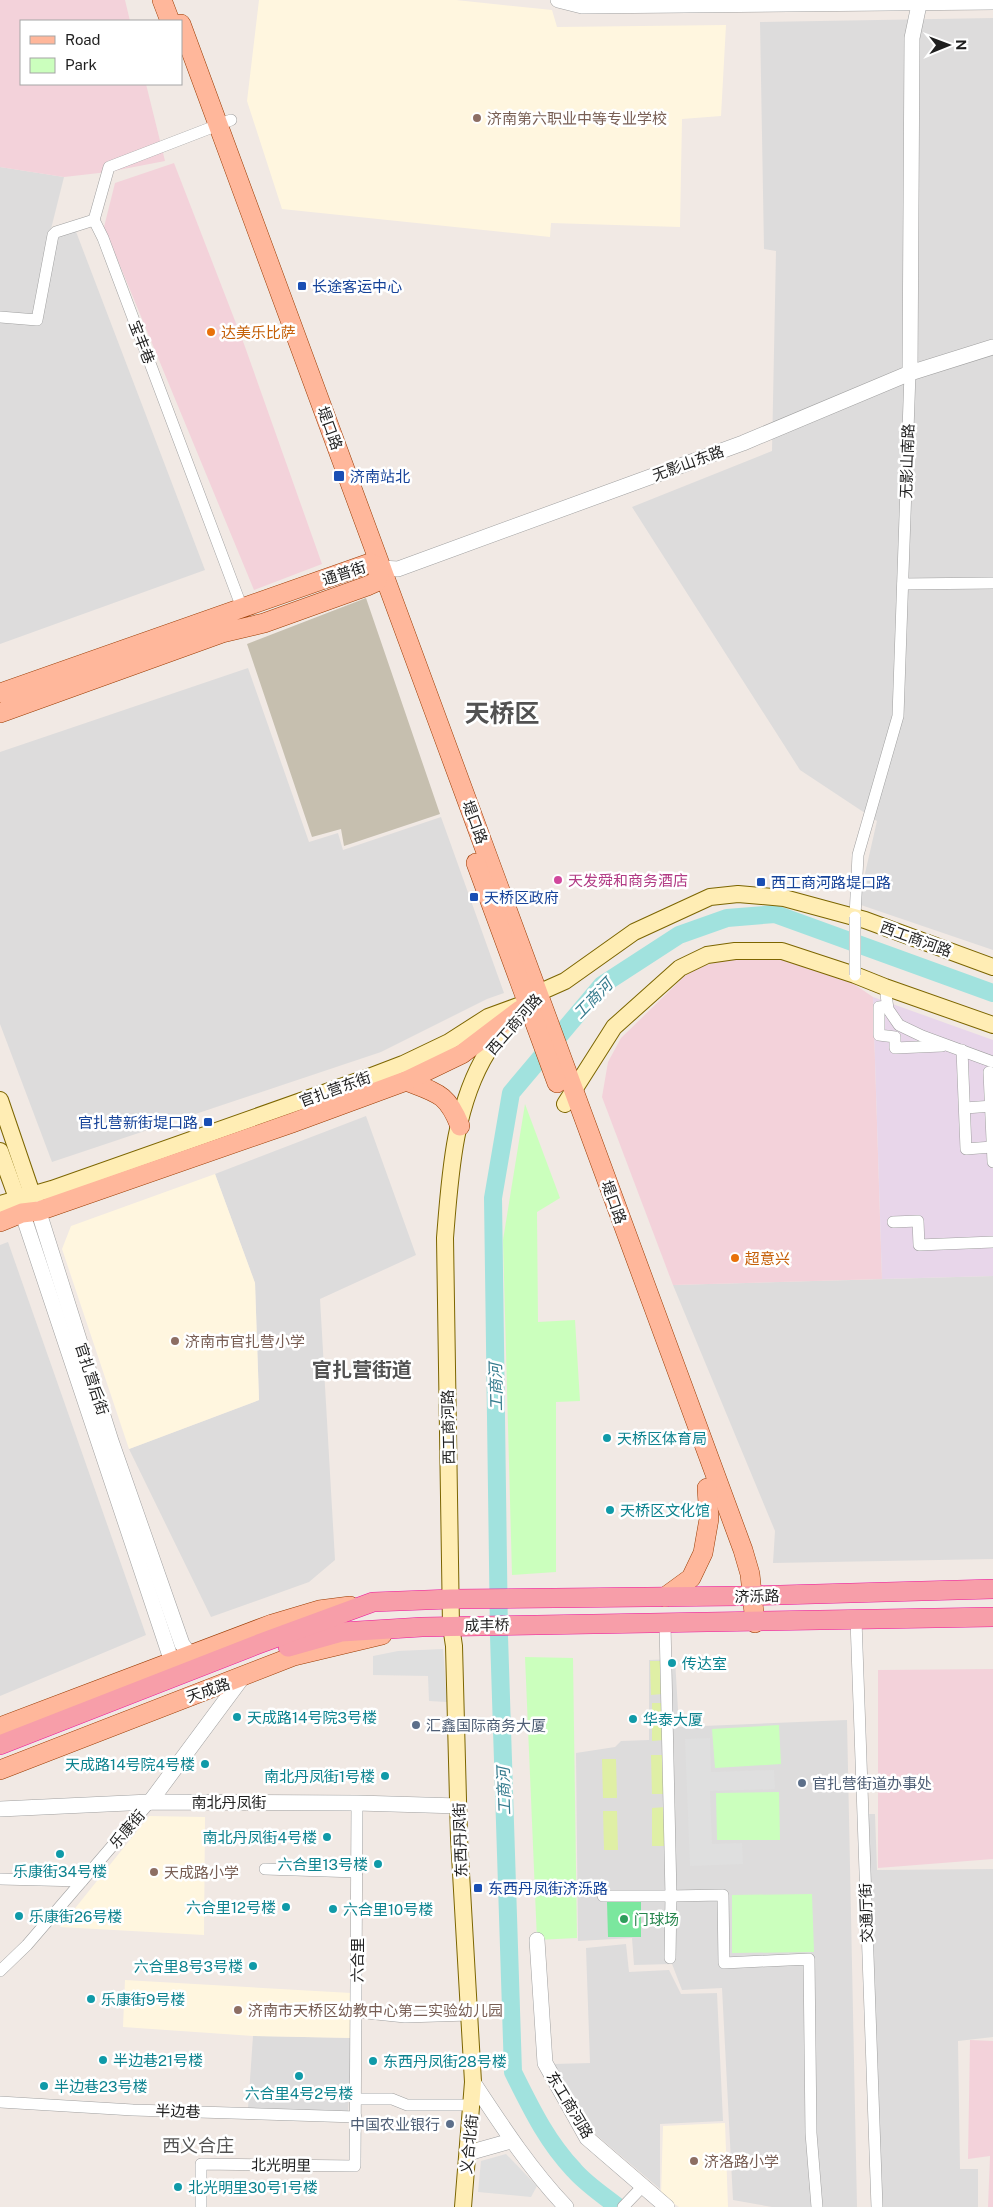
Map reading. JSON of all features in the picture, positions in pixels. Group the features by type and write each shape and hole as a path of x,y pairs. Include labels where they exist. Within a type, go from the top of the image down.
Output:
{"highway":[{"name":"济泺路","path":"522,1599 747,1596 993,1589"},
{"name":"成丰桥","path":"451,1599 522,1599"},
{"name":"天成路","path":"0,1746 256,1645 373,1602 451,1599"},
{"name":"济泺路","path":"522,1625 748,1623 993,1617"},
{"name":"成丰桥","path":"451,1626 522,1625"},
{"name":"天成路","path":"0,1757 300,1642 341,1632 451,1626"}],"main road":[{"path":"162,0 170,20"},
{"name":"堤口路","path":"172,0 180,20"},
{"name":"堤口路","path":"182,26 215,126 533,1005 743,1550 750,1574 747,1596 748,1623"},
{"name":"堤口路","path":"182,53 215,126"},
{"name":"通普街","path":"0,693 242,608 376,571"},
{"name":"通普街","path":"0,713 222,633 264,623 376,571"},
{"name":"西工商河路","path":"451,1599 445,1238 450,1177 460,1126 471,1084 488,1050 533,1005 634,932 710,897 738,894 784,898 855,917 993,967"},
{"path":"569,1098 614,1027 680,968 707,955 735,951 782,951 855,975 993,1025"},
{"name":"官扎营东街","path":"0,1204 28,1204 292,1123 406,1081 462,1054 533,1005"},
{"name":"官扎营东街","path":"0,1222 28,1204 403,1064 450,1042 488,1017 533,1005"},
{"path":"406,1081 438,1093 453,1108 460,1126"},
{"name":"堤口路","path":"569,1098 707,1488 732,1553 738,1576 747,1596"},
{"name":"官扎营后街","path":"0,1100 28,1204"},
{"name":"官扎营后街","path":"0,1151 28,1204"},
{"path":"665,1597 691,1578 703,1553 709,1519 707,1488"},
{"name":"东西丹凤街","path":"451,1599 473,2082"},
{"name":"天成路","path":"0,1727 272,1624 310,1613 373,1602"},
{"name":"天成路","path":"0,1770 192,1694 242,1678 294,1656 340,1644 422,1627"},
{"name":"义合北街","path":"463,2207 473,2104 473,2082"}],"street":[{"path":"558,0 582,6 920,1 993,2"},
{"name":"无影山南路","path":"855,975 858,855 898,716 910,373 912,38 920,1"},
{"path":"0,317 37,320 53,235 56,232 94,220 109,167 215,126"},
{"name":"宝丰巷","path":"94,220 103,238 242,608"},
{"name":"无影山东路","path":"376,571 398,570 734,446 910,373 993,347"},
{"path":"903,584 993,584"},
{"path":"884,987 887,1006 900,1025 962,1050 990,1067 993,1162"},
{"path":"887,1006 879,1007 879,1035 895,1037 895,1048 949,1046"},
{"path":"962,1050 966,1149 992,1147"},
{"path":"965,1108 992,1106"},
{"name":"官扎营后街","path":"28,1204 182,1644 190,1655"},
{"name":"官扎营后街","path":"28,1204 172,1662"},
{"path":"893,1222 918,1221 920,1245 993,1242"},
{"name":"交通厅街","path":"856,1620 877,2207"},
{"path":"665,1624 671,1896 670,1958"},
{"name":"乐康街","path":"0,1971 27,1945 150,1802 242,1678"},
{"name":"南北丹凤街","path":"0,1809 150,1802 358,1803 459,1806"},
{"name":"六合里","path":"356,2117 358,1803"},
{"path":"265,1869 357,1872"},
{"path":"0,1879 82,1881"},
{"path":"602,1896 723,1895 724,1963 809,1959 811,2133 817,2207"},
{"name":"东工商河路","path":"537,1940 545,2063 587,2138 666,2207"},
{"path":"357,2012 405,2017 469,2015"},
{"path":"473,2082 511,2141 545,2185 566,2207"},
{"path":"356,2099 392,2099 407,2105 473,2104"},
{"name":"半边巷","path":"0,2102 133,2110 356,2117"},
{"name":"北光明里","path":"201,2207 201,2164 355,2166 356,2117"},
{"path":"468,2153 511,2141"},
{"path":"623,2207 643,2186"}],"shaded area":[{"path":"0,0 125,0 130,20 20,20 20,85 146,85 165,161 108,172 64,177 0,167"},
{"name":"济南第六职业中等专业学校","path":"259,0 456,0 552,10 557,27 726,25 721,116 682,119 680,227 551,223 550,237 282,209 247,101"},
{"path":"993,18 993,950 858,904 877,821 800,770 632,507 772,451 776,251 764,249 760,22"},
{"path":"174,163 244,344 322,564 254,590 104,227 115,183"},
{"path":"0,167 64,177 50,233 75,229 205,570 0,644"},
{"path":"366,598 440,814 344,846 341,829 312,837 247,644"},
{"path":"248,668 309,842 338,833 343,850 441,817 504,993 487,999 381,1052 52,1162 0,1024 0,752"},
{"path":"736,958 783,960 848,980 873,997 882,1279 673,1285 602,1097 608,1062 621,1038 693,968"},
{"path":"873,997 993,1040 993,1276 882,1279"},
{"path":"366,1116 416,1255 320,1299 335,1560 309,1582 211,1617 129,1449 259,1400 255,1283 215,1174"},
{"name":"济南市官扎营小学","path":"215,1174 255,1283 259,1400 129,1449 62,1249 71,1226"},
{"path":"8,1242 146,1635 0,1696 0,1245"},
{"path":"993,1276 993,1559 773,1563 775,1531 673,1285"},
{"path":"443,1649 447,1702 429,1701 428,1676 373,1675 373,1656 398,1651"},
{"path":"675,1659 679,1727 847,1720 857,2207 772,2207 733,2200 722,1988 682,1990 672,1964 634,1965 632,1938 578,1941 576,1753 615,1747 621,1741 649,1740 649,1660"},
{"path":"993,1669 993,1859 878,1868 878,1670"},
{"path":"710,1738 711,1772 774,1770 775,1789 710,1791 712,1844 742,1843 743,1864 690,1866 685,1739"},
{"path":"866,1814 875,1814 877,1870 993,1869 993,2037 958,2041 960,2169 978,2169 978,2207 882,2207"},
{"name":"天成路小学","path":"149,1816 205,1817 204,1935 60,1927"},
{"path":"626,1944 629,1972 669,1970 681,1994 717,1993 723,2121 660,2124 660,2189 594,2133 554,2064 590,2063 586,1948"},
{"name":"济南市天桥区幼教中心第二实验幼儿园","path":"125,1980 351,1993 352,2038 253,2036 123,2027"},
{"path":"253,2036 352,2038 348,2113 248,2109"},
{"path":"970,2040 993,2041 993,2207 988,2207 990,2156 968,2159"},
{"name":"济洛路小学","path":"725,2123 728,2207 679,2207 661,2195 663,2126"},
{"path":"506,2154 537,2186 531,2197 478,2192 481,2161"}],"green space":[{"path":"525,1104 560,1198 537,1212 538,1322 575,1320 580,1401 556,1402 556,1572 512,1575 503,1240"},
{"path":"525,1657 573,1658 577,1938 537,1940"},
{"path":"650,1661 661,1661 662,1694 651,1695"},
{"path":"652,1703 663,1703 664,1740 652,1741"},
{"path":"779,1725 781,1764 715,1768 712,1729"},
{"path":"651,1755 665,1755 666,1794 652,1794"},
{"path":"602,1759 616,1759 617,1798 603,1798"},
{"path":"779,1792 780,1840 717,1840 716,1793"},
{"path":"666,1807 666,1846 652,1846 652,1808"},
{"path":"603,1811 617,1811 618,1850 604,1850"},
{"path":"812,1894 814,1952 732,1953 732,1895"},
{"name":"门球场","path":"641,1901 641,1937 608,1937 607,1902"}],"waterway":[{"name":"工商河","path":"618,2207 584,2180 564,2159 540,2123 513,2072 499,1636 493,1198 511,1093 602,985 679,935 727,918 775,914 993,993"}],"place":[{"name":"济南第六职业中等专业学校","path":"477,118"},
{"name":"长途客运中心","path":"302,286"},
{"name":"达美乐比萨","path":"211,332"},
{"name":"济南站北","path":"339,476"},
{"name":"天发舜和商务酒店","path":"558,880"},
{"name":"西工商河路堤口路","path":"761,882"},
{"name":"天桥区政府","path":"474,897"},
{"name":"官扎营新街堤口路","path":"208,1122"},
{"name":"超意兴","path":"735,1258"},
{"name":"济南市官扎营小学","path":"175,1341"},
{"name":"天桥区体育局","path":"607,1438"},
{"name":"天桥区文化馆","path":"610,1510"},
{"name":"传达室","path":"672,1663"},
{"name":"天成路14号院3号楼","path":"237,1717"},
{"name":"华泰大厦","path":"633,1719"},
{"name":"汇鑫国际商务大厦","path":"416,1725"},
{"name":"天成路14号院4号楼","path":"205,1764"},
{"name":"南北丹凤街1号楼","path":"385,1776"},
{"name":"官扎营街道办事处","path":"802,1783"},
{"name":"南北丹凤街4号楼","path":"327,1837"},
{"name":"乐康街34号楼","path":"60,1854"},
{"name":"六合里13号楼","path":"378,1864"},
{"name":"天成路小学","path":"154,1872"},
{"name":"东西丹凤街济泺路","path":"478,1888"},
{"name":"六合里12号楼","path":"286,1907"},
{"name":"六合里10号楼","path":"333,1909"},
{"name":"乐康街26号楼","path":"19,1916"},
{"name":"门球场","path":"624,1919"},
{"name":"六合里8号3号楼","path":"253,1966"},
{"name":"乐康街9号楼","path":"91,1999"},
{"name":"济南市天桥区幼教中心第二实验幼儿园","path":"238,2010"},
{"name":"半边巷21号楼","path":"103,2060"},
{"name":"东西丹凤街28号楼","path":"373,2061"},
{"name":"六合里4号2号楼","path":"299,2076"},
{"name":"半边巷23号楼","path":"44,2086"},
{"name":"中国农业银行","path":"450,2124"},
{"name":"济洛路小学","path":"694,2161"},
{"name":"北光明里30号1号楼","path":"178,2187"}],"district":[{"name":"天桥区","path":"502,713"},
{"name":"官扎营街道","path":"362,1370"},
{"name":"西义合庄","path":"198,2145"}]}
